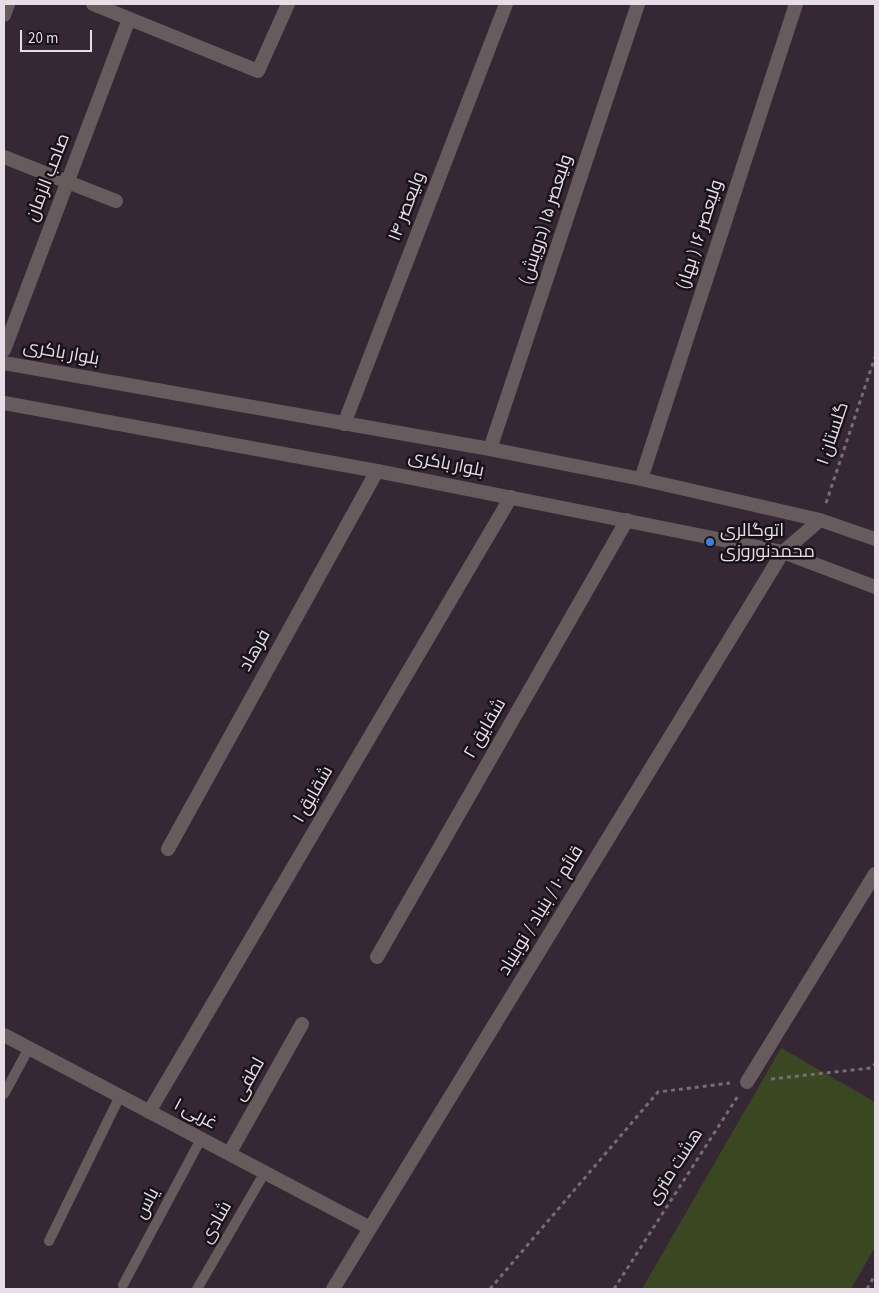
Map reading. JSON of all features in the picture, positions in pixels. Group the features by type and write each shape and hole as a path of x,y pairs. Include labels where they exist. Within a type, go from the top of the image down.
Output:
{"street":[{"path":"4,15 8,4"},
{"path":"93,4 258,71 288,4"},
{"name":"ولیعصر ۱۴","path":"344,424 506,4"},
{"name":"ولیعصر ۱۵ (درویش)","path":"490,449 638,4"},
{"name":"ولیعصر ۱۶ ( بهار)","path":"641,479 796,4"},
{"name":"صاحب الزمان","path":"4,350 129,19"},
{"path":"4,157 116,201"},
{"name":"بلوار باکری","path":"4,363 490,449 641,479 820,520 875,539"},
{"name":"بلوار باکری","path":"4,403 377,471 783,552 875,587"},
{"name":"فرهاد","path":"168,849 377,471"},
{"name":"شقایق ۱","path":"149,1112 511,497"},
{"name":"شقایق ۲","path":"377,957 627,520"},
{"name":"قائم ۱۰ / بنیاد / نوبنیاد","path":"333,1289 783,552 820,520"},
{"path":"747,1082 875,874"},
{"name":"لطفی","path":"229,1154 302,1024"},
{"name":"۱ غربی","path":"4,1035 370,1228"}],"lane":[{"path":"4,1094 29,1048"},
{"path":"49,1241 120,1096"},
{"name":"یاس","path":"123,1285 201,1138"},
{"name":"شادی","path":"197,1289 265,1172"}],"path":[{"name":"گلستان ۱","path":"820,520 875,357"},
{"path":"490,1289 658,1092 871,1068 875,1064"},
{"name":"هشت متری","path":"614,1289 747,1082"},
{"path":"866,1289 875,1275"}],"green space":[{"path":"781,1048 875,1102 875,1247 851,1289 642,1289"}],"place":[{"name":"اتوگالری محمدنوروزی","path":"710,542"}]}
